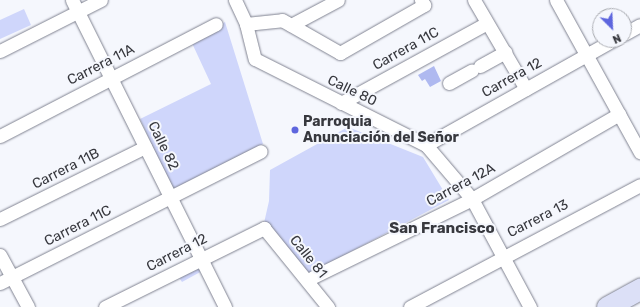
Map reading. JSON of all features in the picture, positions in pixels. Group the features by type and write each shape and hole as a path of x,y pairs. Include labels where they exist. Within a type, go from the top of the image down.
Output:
{"main road":[{"path":"607,307 640,288"}],"street":[{"path":"0,51 75,6 101,0"},
{"name":"Calle 80","path":"235,0 246,24 255,59 426,145 472,199 530,307"},
{"path":"291,25 338,0"},
{"path":"246,24 282,20 340,53 424,5 421,0"},
{"path":"474,0 526,89"},
{"path":"556,0 640,152"},
{"name":"Calle 82","path":"75,6 225,307"},
{"name":"Carrera 11C","path":"341,103 487,23"},
{"name":"Carrera 11A","path":"0,136 216,24"},
{"name":"Carrera 12","path":"426,145 599,48"},
{"path":"449,83 504,52"},
{"name":"Carrera 12A","path":"313,276 472,199 619,114"},
{"name":"Carrera 11B","path":"0,219 145,147"},
{"name":"Carrera 11C","path":"0,283 261,151"},
{"name":"Carrera 13","path":"410,307 502,256 640,185"},
{"name":"Carrera 12","path":"107,307 264,228"},
{"name":"Calle 81","path":"264,228 328,307"},
{"path":"0,255 28,307"}],"shaded area":[{"path":"24,9 31,25 0,39 0,20"},
{"path":"225,22 263,144 173,191 140,119 211,84 191,41"},
{"path":"434,66 441,81 430,87 425,79 422,81 418,75"},
{"path":"348,127 423,157 449,200 303,277 264,223 269,201 270,170"},
{"path":"201,264 204,270 182,282 178,276"}],"place":[{"name":"Parroquia Anunciación del Señor","path":"295,130"}],"district":[{"name":"San Francisco","path":"442,229"}]}
